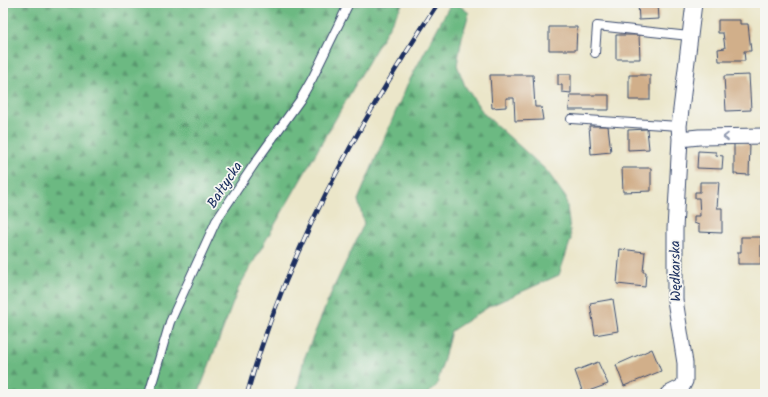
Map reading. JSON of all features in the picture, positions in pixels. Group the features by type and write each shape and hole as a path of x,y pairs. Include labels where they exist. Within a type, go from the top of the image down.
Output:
{"street":[{"name":"Wędkarska","path":"669,394 682,387 685,380 685,363 675,300 675,229 679,132 694,3"},
{"path":"679,132 699,137 765,136"}],"lane":[{"name":"Bałtycka","path":"149,394 170,322 216,221 252,166 300,100 312,79 349,3"},
{"path":"595,53 597,26 689,36"},
{"path":"570,119 679,132"}],"green space":[{"path":"3,3 403,3 239,287 198,394 3,394"},
{"path":"451,3 456,3 469,13 462,37 457,65 465,86 484,114 547,171 566,198 571,239 559,275 490,306 451,331 437,385 428,394 296,394 304,359 332,291 364,224 358,200 407,85"}],"building":[{"path":"638,3 658,3 659,19 639,20"},
{"path":"727,3 747,3 747,4 727,6"},
{"path":"718,20 740,20 740,24 748,24 751,51 744,51 745,61 719,61 718,49 725,48 723,33 718,33"},
{"path":"549,27 577,27 576,50 549,50"},
{"path":"616,35 639,35 640,59 616,59"},
{"path":"558,74 571,74 571,93 562,92 562,85 558,85"},
{"path":"490,75 533,75 535,107 541,107 543,120 515,121 514,98 506,98 506,107 492,108"},
{"path":"629,75 650,75 650,100 629,100"},
{"path":"749,75 751,110 726,111 724,76"},
{"path":"570,95 609,95 609,110 569,110"},
{"path":"589,126 608,126 611,152 591,154"},
{"path":"647,129 649,149 628,150 628,130"},
{"path":"734,143 750,144 749,175 734,174"},
{"path":"698,151 716,152 716,155 723,156 722,169 697,168"},
{"path":"622,168 651,168 651,191 623,192"},
{"path":"700,182 719,182 717,208 722,208 722,233 699,232 699,225 694,223 694,216 700,216 699,198 695,198 695,192 700,192"},
{"path":"741,237 761,237 761,264 738,264 738,252 741,252"},
{"path":"620,249 645,252 643,272 646,272 645,287 617,284"},
{"path":"613,299 618,331 595,335 590,303"},
{"path":"652,349 661,371 624,386 616,365"},
{"path":"598,362 608,384 583,393 575,371"}],"railway":[{"path":"247,394 263,342 282,290 303,240 327,191 380,95 438,3"}]}
